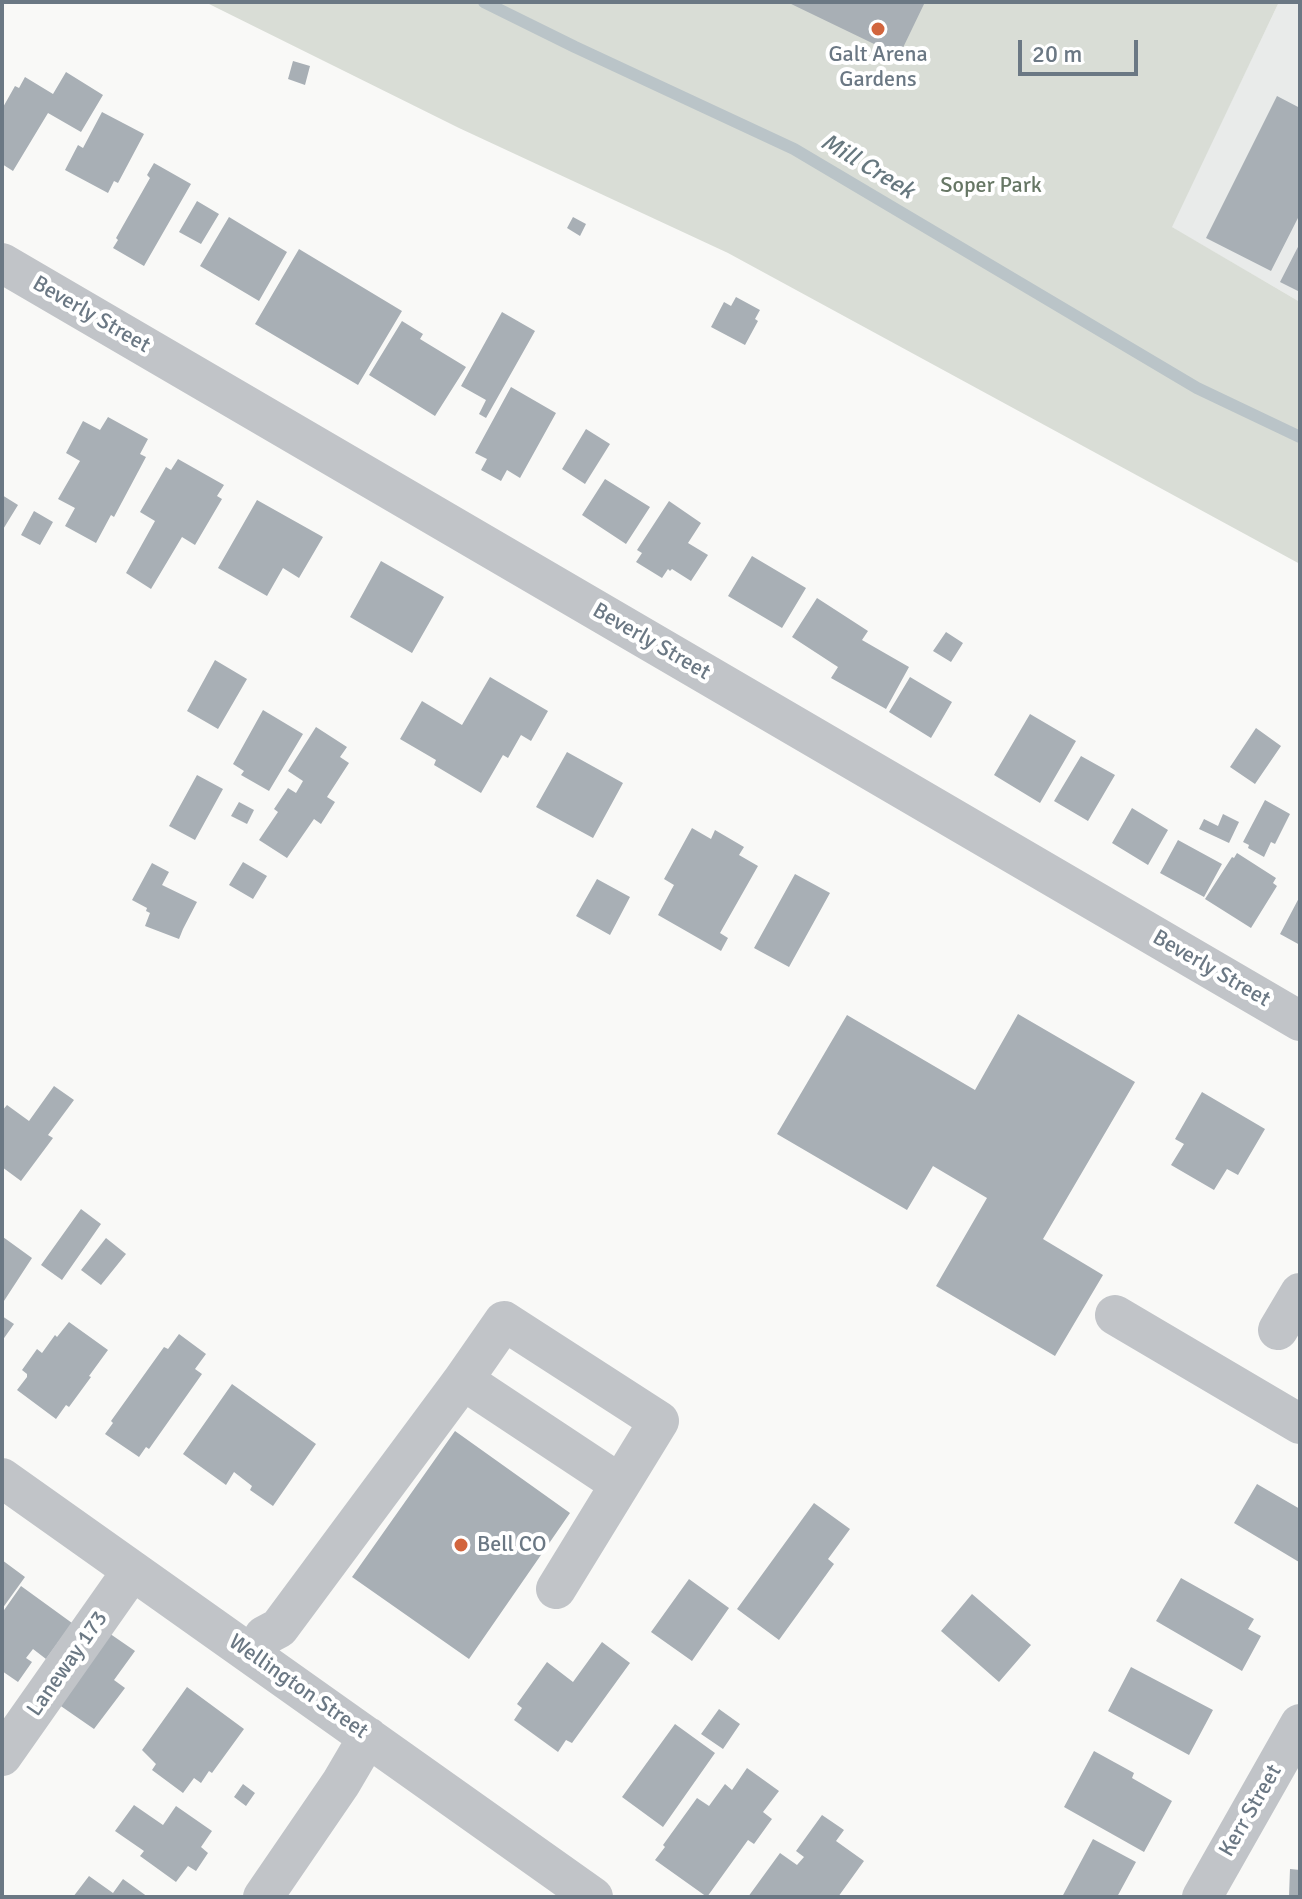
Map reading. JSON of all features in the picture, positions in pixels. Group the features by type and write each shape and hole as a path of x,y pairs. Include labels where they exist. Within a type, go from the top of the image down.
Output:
{"street":[{"name":"Beverly Street","path":"2,263 1300,1021"},
{"path":"1278,1330 1300,1293"},
{"path":"1115,1315 1300,1424"},
{"path":"264,1636 279,1628 504,1321 659,1421 556,1589"},
{"path":"463,1380 620,1484"},
{"name":"Wellington Street","path":"2,1478 593,1897"},
{"name":"Laneway 173","path":"2,1756 132,1571"},
{"name":"Kerr Street","path":"1202,1897 1300,1724"},
{"path":"263,1897 341,1783 368,1737"}],"shaded area":[{"path":"1279,2 1300,2 1300,302 1171,227"}],"green space":[{"name":"Soper Park","path":"205,2 1279,2 1172,227 1300,302 1300,564 728,253 459,128"}],"building":[{"name":"Galt Arena Gardens","path":"787,2 925,2 899,56"},
{"path":"293,61 310,66 305,85 288,79"},
{"path":"66,72 103,95 81,132 48,113 13,171 2,164 2,109 15,86 19,88 25,77 53,94"},
{"path":"1277,96 1300,108 1300,214 1271,271 1206,238"},
{"path":"102,112 144,134 118,183 114,181 108,193 65,170 78,145 83,148"},
{"path":"154,163 191,184 144,266 113,248 150,178 147,175"},
{"path":"197,201 219,214 201,244 179,232"},
{"path":"229,217 287,252 259,301 200,266"},
{"path":"573,217 586,224 580,236 567,228"},
{"path":"1300,243 1300,292 1280,282"},
{"path":"299,249 402,311 358,385 255,324"},
{"path":"736,297 760,310 755,319 758,321 745,345 711,327 724,302 731,306"},
{"path":"502,312 535,331 486,418 479,414 486,400 461,386"},
{"path":"402,321 423,334 420,339 466,367 435,416 369,375"},
{"path":"511,387 556,413 520,478 507,470 501,481 481,470 487,459 475,453"},
{"path":"108,417 148,439 140,454 146,457 114,517 111,515 96,543 65,526 75,508 58,499 80,461 66,453 83,421 100,430"},
{"path":"586,429 610,444 585,484 562,469"},
{"path":"178,459 224,485 217,496 222,499 195,545 182,537 151,589 126,573 155,521 140,512 166,467 171,470"},
{"path":"605,479 650,507 626,544 582,515"},
{"path":"2,495 18,505 2,531"},
{"path":"257,500 323,537 299,578 283,568 267,596 218,568"},
{"path":"669,501 701,523 688,543 708,555 691,581 672,569 668,569 662,578 636,562 642,553 637,550"},
{"path":"34,511 53,522 40,545 21,535"},
{"path":"752,556 806,588 782,628 728,596"},
{"path":"381,561 444,597 412,653 350,617"},
{"path":"817,598 868,631 862,640 909,667 886,709 831,678 838,667 792,637"},
{"path":"946,632 963,643 951,662 933,651"},
{"path":"215,660 247,679 218,729 187,711"},
{"path":"490,677 548,711 531,741 521,735 508,758 503,755 481,793 434,765 436,760 400,739 422,701 462,725"},
{"path":"910,677 952,702 931,738 889,712"},
{"path":"263,710 303,734 269,791 241,775 244,771 233,764"},
{"path":"1030,714 1076,741 1040,803 994,775"},
{"path":"316,727 347,747 340,757 349,763 327,797 335,802 321,824 314,819 287,858 259,840 278,812 274,809 288,788 296,793 303,781 288,771"},
{"path":"1256,728 1281,746 1255,784 1230,767"},
{"path":"567,752 623,783 593,838 536,807"},
{"path":"1081,756 1115,775 1088,821 1054,801"},
{"path":"197,775 223,789 195,840 169,826"},
{"path":"1265,800 1290,814 1275,844 1271,842 1264,857 1243,842"},
{"path":"239,802 254,810 247,824 231,816"},
{"path":"1132,808 1168,830 1148,865 1112,843"},
{"path":"1223,814 1239,822 1229,843 1199,829 1204,819 1218,826"},
{"path":"692,828 711,839 715,830 744,847 739,855 758,866 720,933 728,938 721,951 658,915 674,885 664,879"},
{"path":"1178,840 1222,864 1204,897 1160,873"},
{"path":"1237,853 1276,878 1273,883 1277,886 1251,928 1205,899"},
{"path":"243,862 267,876 253,899 229,885"},
{"path":"152,863 169,872 162,885 197,902 179,939 145,926 150,913 132,900"},
{"path":"795,874 830,893 789,967 754,948"},
{"path":"597,879 630,897 610,935 576,916"},
{"path":"1300,896 1300,945 1280,934"},
{"path":"1018,1014 1135,1082 1043,1239 1103,1275 1055,1356 936,1286 987,1198 933,1166 907,1210 777,1134 847,1015 975,1090"},
{"path":"54,1086 74,1100 48,1135 53,1138 21,1181 2,1167 2,1111 7,1105 29,1121"},
{"path":"1202,1092 1265,1129 1238,1175 1227,1169 1214,1190 1171,1165 1184,1144 1175,1139"},
{"path":"81,1209 101,1224 62,1280 41,1265"},
{"path":"106,1238 126,1254 101,1285 81,1270"},
{"path":"2,1239 32,1258 2,1304"},
{"path":"2,1316 14,1324 2,1341"},
{"path":"69,1322 108,1350 69,1407 66,1405 56,1419 17,1390 27,1377 22,1370 37,1349 42,1353"},
{"path":"179,1334 206,1354 195,1369 202,1374 149,1449 146,1447 139,1457 105,1434 164,1347 168,1349"},
{"path":"232,1384 316,1444 273,1506 250,1490 252,1486 234,1472 226,1485 183,1454"},
{"name":"Bell CO","path":"455,1431 570,1513 469,1659 352,1577"},
{"path":"1257,1484 1300,1509 1299,1562 1234,1523"},
{"path":"814,1503 850,1529 828,1559 834,1564 779,1640 737,1609"},
{"path":"2,1560 25,1577 2,1609"},
{"path":"1181,1578 1254,1619 1248,1629 1261,1636 1242,1671 1156,1621"},
{"path":"689,1579 729,1608 692,1661 651,1632"},
{"path":"21,1586 72,1623 46,1659 33,1649 26,1658 32,1662 18,1682 2,1671 2,1613"},
{"path":"972,1594 1031,1645 999,1682 941,1631"},
{"path":"106,1631 135,1651 114,1680 125,1688 94,1729 55,1702"},
{"path":"602,1642 630,1663 572,1743 566,1740 558,1752 514,1720 522,1708 517,1704 547,1662 573,1682"},
{"path":"1131,1667 1213,1710 1189,1755 1108,1711"},
{"path":"187,1687 244,1729 212,1773 209,1771 201,1783 194,1778 183,1793 152,1770 156,1764 142,1750"},
{"path":"719,1709 740,1724 723,1749 701,1734"},
{"path":"675,1724 715,1753 663,1827 622,1797"},
{"path":"1094,1751 1134,1773 1132,1778 1172,1801 1144,1852 1064,1807"},
{"path":"747,1768 779,1791 763,1812 772,1819 754,1844 748,1840 707,1897 655,1860 697,1798 709,1806 725,1784 732,1790"},
{"path":"243,1784 255,1793 246,1806 234,1797"},
{"path":"134,1805 163,1825 176,1806 212,1831 201,1847 208,1853 196,1871 188,1866 176,1882 140,1856 144,1851 115,1831"},
{"path":"822,1815 844,1830 836,1841 864,1861 838,1897 748,1897 780,1853 797,1865 804,1857 796,1851"},
{"path":"1093,1839 1136,1862 1117,1897 1062,1897"},
{"path":"1290,1869 1300,1870 1300,1897 1289,1897"},
{"path":"89,1876 113,1893 123,1879 148,1897 73,1897"}],"waterway":[{"name":"Mill Creek","path":"484,2 794,149 1197,388 1300,437"}],"place":[{"name":"Galt Arena Gardens","path":"878,29"},
{"name":"Bell CO","path":"461,1545"}]}
